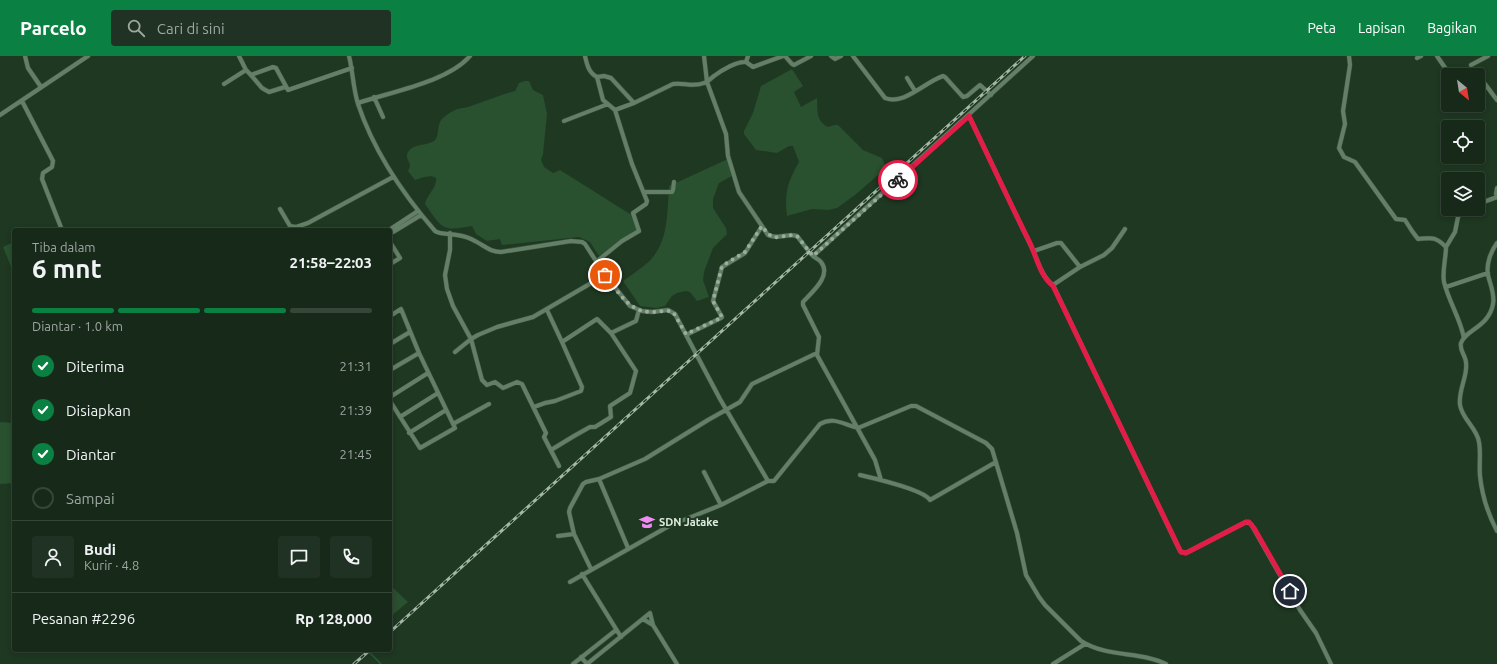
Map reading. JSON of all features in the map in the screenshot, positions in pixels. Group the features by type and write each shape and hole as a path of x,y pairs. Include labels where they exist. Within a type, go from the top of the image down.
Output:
{"street":[{"path":"25,56 28,68 41,87"},
{"path":"0,115 81,58 88,56"},
{"path":"239,56 247,71 262,88 269,92 285,87"},
{"path":"349,56 355,94 375,145 393,177 421,215 438,233 450,233 471,239 488,250 496,252 571,241 582,242 588,246 605,275 630,306 647,312 671,311 675,314 726,410 757,460 768,481"},
{"path":"358,103 414,86 445,74 462,64 470,56"},
{"path":"585,56 592,74 597,77 604,76 610,78 634,103"},
{"path":"704,56 707,82 726,134 728,156 740,194 771,237 797,236 813,256 820,261 824,269 819,285 803,302 803,305 819,337 820,341 817,353 877,464 881,480"},
{"path":"746,62 748,56"},
{"path":"614,110 634,103 673,84 678,83 692,86 707,82 720,72 738,63 746,62 753,67 784,56 794,65 811,56"},
{"path":"831,56 835,59 841,56"},
{"path":"853,56 885,98 897,100 943,76 963,97 967,96 980,86 991,95"},
{"path":"813,256 969,116 1033,56"},
{"path":"1349,56 1350,65 1343,111 1345,124 1339,148 1344,157 1355,162 1394,218 1406,220 1418,239 1431,237 1446,247"},
{"path":"1437,56 1445,68"},
{"path":"1471,65 1488,56"},
{"path":"247,71 254,75 275,67 285,87 288,90 291,90 352,68"},
{"path":"224,84 247,71"},
{"path":"596,262 622,241 639,231 632,213 646,204 647,201 632,164 614,110 603,100 597,77"},
{"path":"908,78 915,91"},
{"path":"1485,84 1497,100"},
{"path":"374,97 383,117"},
{"path":"22,100 53,161 52,167 43,173 42,179 61,228"},
{"path":"564,122 608,104"},
{"path":"969,116 1034,251 1043,275 1053,286 1181,552 1186,553 1246,522 1251,524 1300,610 1314,628 1331,664"},
{"path":"280,209 290,226 301,226 393,177"},
{"path":"644,192 672,192 674,182"},
{"path":"1485,201 1497,197 1497,188"},
{"path":"392,230 418,211"},
{"path":"392,232 421,215"},
{"path":"1459,216 1455,232 1446,247 1444,277 1453,308 1462,325 1464,338 1461,346 1467,367 1462,384 1461,407 1479,441 1480,477 1487,509 1497,530"},
{"path":"686,334 722,317 713,301 722,266 745,252 762,226"},
{"path":"1053,286 1080,268 1107,253 1125,229"},
{"path":"450,233 450,250 445,275 447,289 453,306 471,339 482,380 487,385 496,382 503,388 517,382 522,384 546,433 544,437 559,466"},
{"path":"1034,251 1057,243 1061,244 1080,268"},
{"path":"1464,338 1484,322 1493,305 1493,297 1488,273 1492,251 1497,243"},
{"path":"392,245 400,258 392,263"},
{"path":"1446,287 1488,273"},
{"path":"455,352 471,339 497,327 533,317 547,310 605,275"},
{"path":"392,315 401,309 428,373 455,428 422,448 418,447 392,404"},
{"path":"534,408 545,402 555,401 581,392 582,387 547,310"},
{"path":"611,333 636,321 639,310"},
{"path":"551,450 590,427 595,427 611,417 610,406 630,393 636,371 611,333 597,319 562,342"},
{"path":"392,343 410,332"},
{"path":"392,369 419,353"},
{"path":"591,569 574,534 569,512 583,484 599,479 645,459 743,400 748,388 752,384 817,353"},
{"path":"392,395 428,373"},
{"path":"400,417 438,393"},
{"path":"453,424 489,404"},
{"path":"570,582 669,526 721,505 768,481 774,481 820,424 831,420 858,428 911,406 916,406 986,443 992,449 1017,533 1026,575 1045,605 1085,644 1100,650 1150,659 1166,664"},
{"path":"409,433 446,410"},
{"path":"860,475 881,480 928,497 930,500 996,462"},
{"path":"704,472 721,505"},
{"path":"599,479 628,548"},
{"path":"558,536 574,534"},
{"path":"582,574 621,637"},
{"path":"581,657 587,664 650,613 653,625 677,664"},
{"path":"643,619 653,625"},
{"path":"573,664 616,630"},
{"path":"1052,664 1085,644"}],"green space":[{"path":"792,69 803,86 794,92 801,107 817,98 818,114 821,121 828,127 838,125 863,150 882,158 885,169 855,195 837,208 828,210 812,209 787,216 786,201 788,188 792,175 799,162 793,146 789,146 777,153 756,150 744,134 744,131 753,113 761,86"},
{"path":"529,81 533,90 543,95 547,114 543,154 541,160 544,167 553,173 560,170 630,214 637,222 638,230 599,256 590,242 579,237 502,245 500,239 487,241 476,234 472,226 448,228 443,226 425,204 435,185 436,178 429,176 415,180 408,171 410,166 407,156 409,151 415,146 435,140 440,122 447,115 457,109 468,107 515,91 519,83"},
{"path":"728,159 732,176 719,183 713,199 713,208 726,228 727,234 713,248 704,272 703,280 709,297 697,301 690,292 685,291 672,296 665,306 656,308 640,306 623,281 646,264 659,248 663,238 667,218 669,186"},
{"path":"12,243 12,269 3,247"},
{"path":"0,422 12,423 12,483 0,484"},
{"path":"392,587 408,602 392,615"}],"waterway":[{"path":"370,653 381,664"}],"railway":[{"path":"392,630 1025,56"},
{"path":"354,664 368,652"}],"way so far":[{"path":"605,275 630,306 642,312 671,311 677,317 686,334 722,317 713,301 722,266 745,252 762,226 768,235 774,238 791,235 797,236 813,256 898,180"}],"place":[{"name":"SDN Jatake","path":"647,522"}],"route":[{"path":"898,180 969,116 1034,251 1043,275 1053,286 1181,552 1186,553 1246,522 1249,522 1254,528 1290,591"}]}
